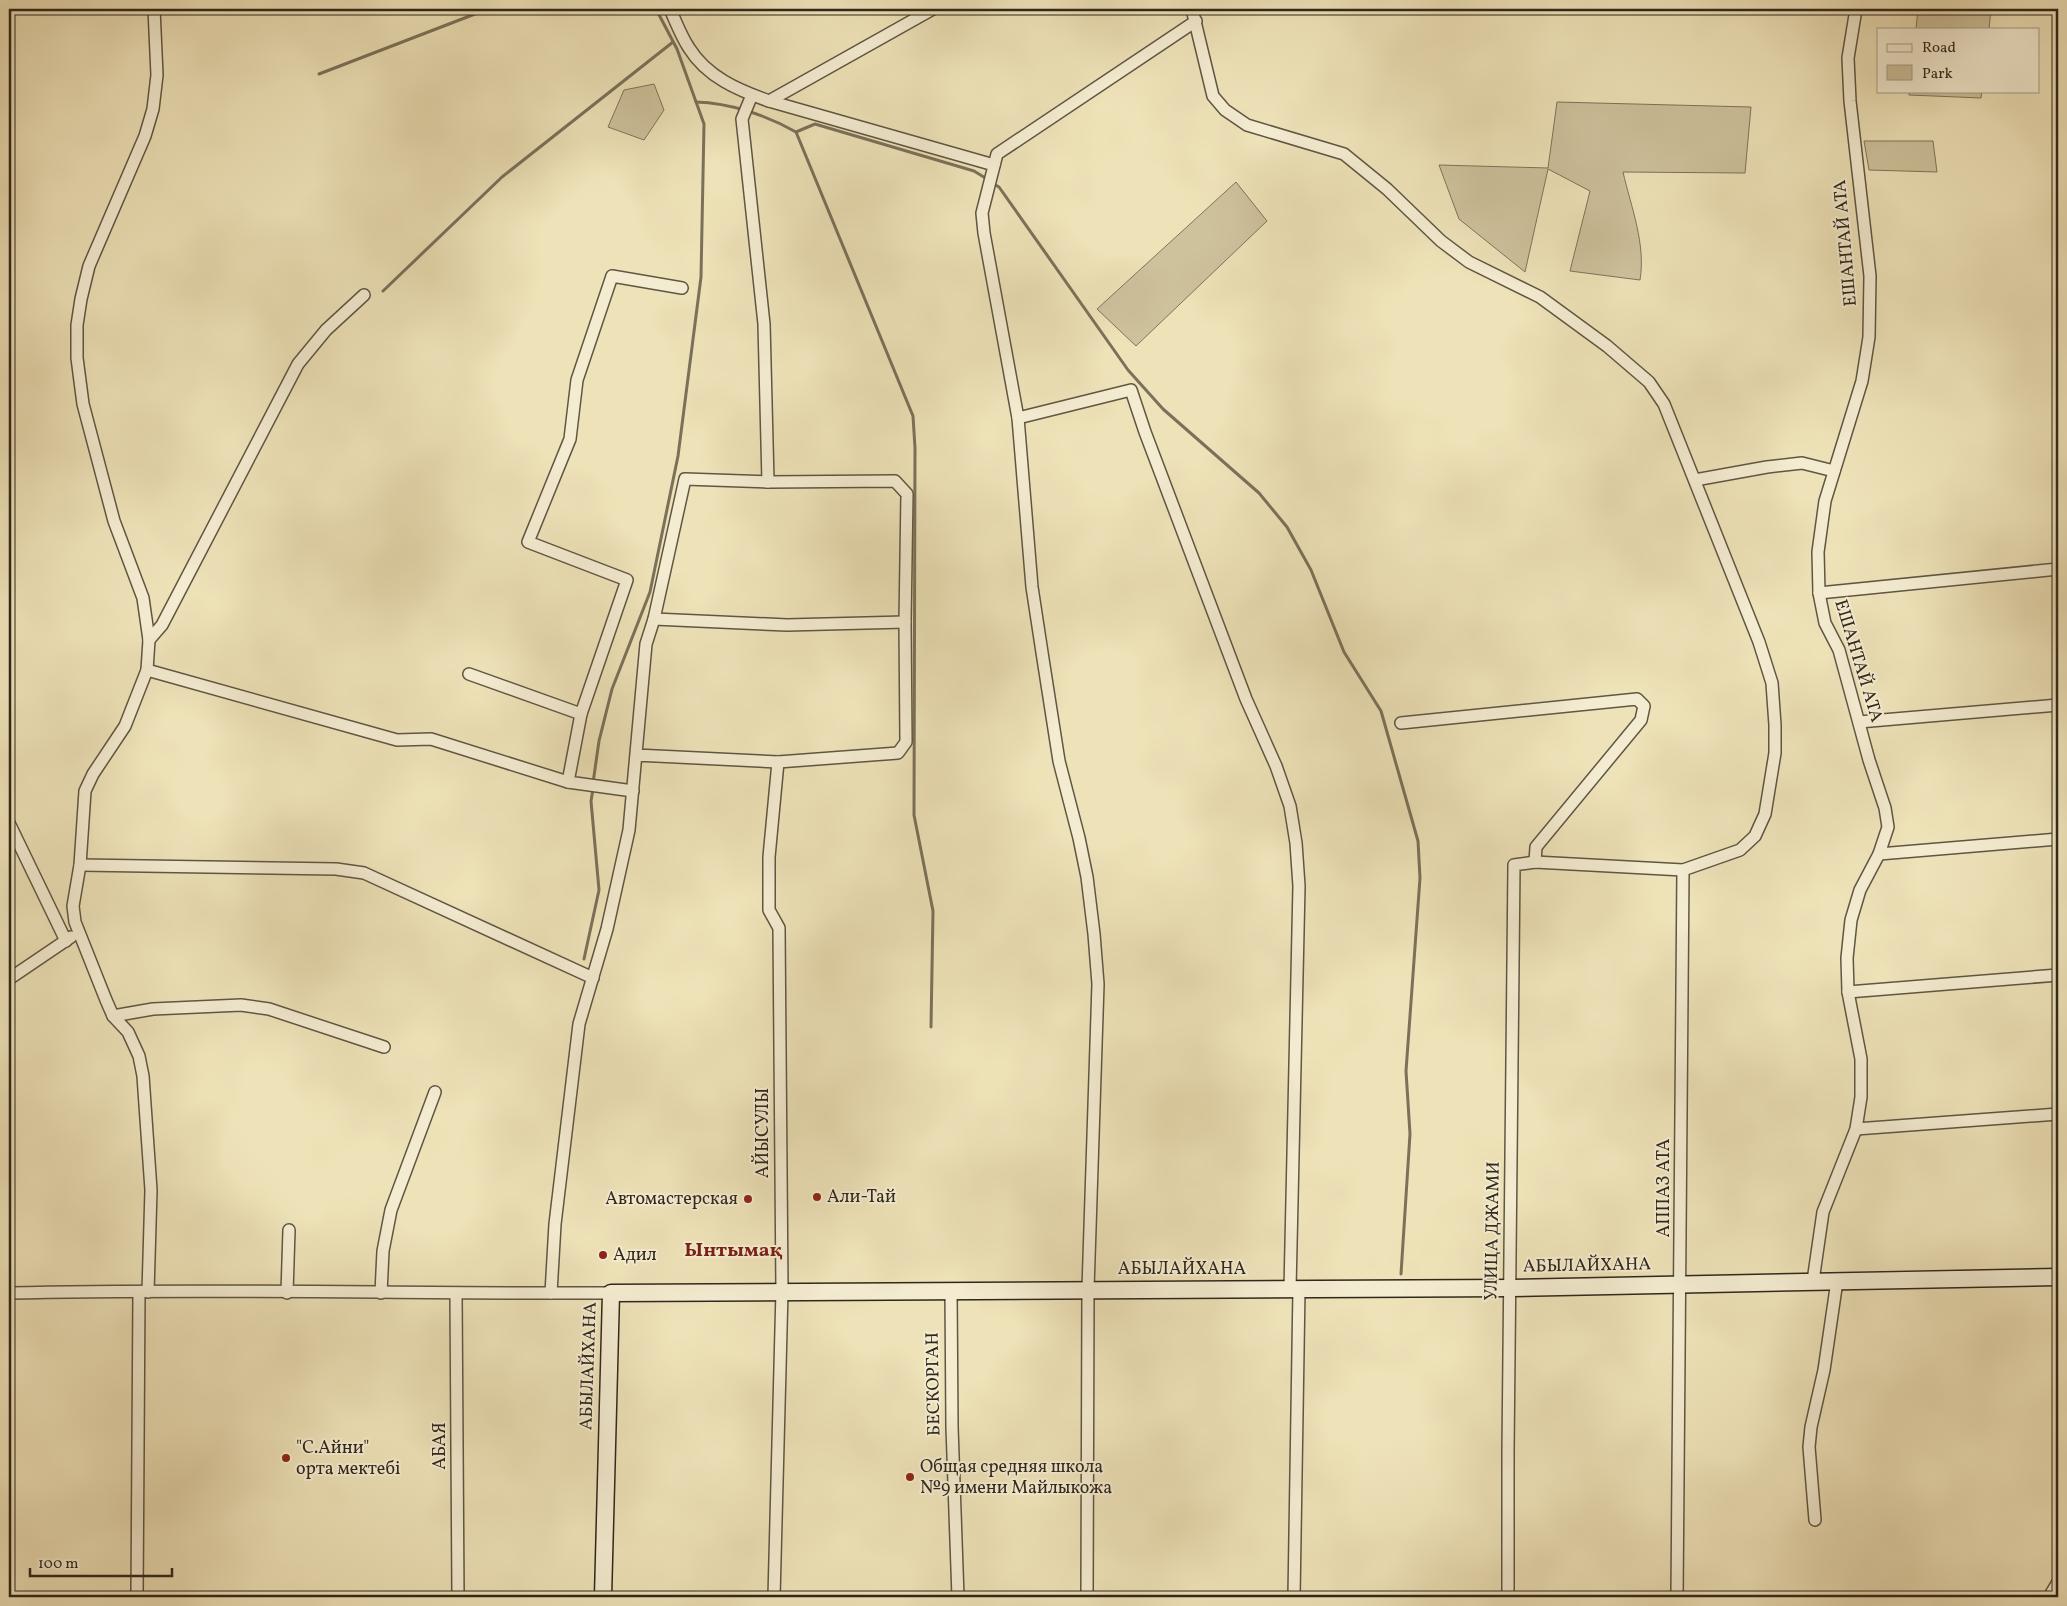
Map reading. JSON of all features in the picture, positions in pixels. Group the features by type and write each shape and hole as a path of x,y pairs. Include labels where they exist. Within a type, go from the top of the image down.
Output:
{"main road":[{"name":"АБЫЛАЙХАНА","path":"603,1597 611,1292 1510,1288 2058,1277"}],"street":[{"path":"137,1597 144,1292 151,1190 143,1076 139,1056 128,1032 114,1016 79,932 75,922 73,906 80,865 85,791 92,774 125,726 147,670 149,640 143,598 114,521 83,404 77,358 77,334 81,298 89,266 145,136 153,109 157,75 154,9"},
{"path":"670,9 688,47 699,62 713,75 740,91 994,165"},
{"path":"770,101 933,9"},
{"path":"1192,9 1213,96 1225,110 1247,125 1344,154 1388,189 1441,242 1469,262 1540,297 1607,346 1648,382 1664,404 1755,633 1772,683 1775,754 1765,814 1755,836 1740,850 1683,870 1534,862 1536,847 1641,720 1644,706 1641,702 1637,699 1401,723"},
{"name":"ЕШАНТАЙ АТА","path":"1813,1281 1823,1212 1856,1129 1861,1097 1861,1059 1848,992 1851,920 1860,890 1879,854 1888,826 1885,808 1839,650 1825,623 1819,593 1818,552 1825,501 1862,381 1869,338 1870,276 1850,101 1848,58 1853,15 1856,9"},
{"path":"1087,1597 1088,1289 1098,992 1094,934 1082,854 1060,761 1043,659 1032,586 1018,418 982,213 997,154 1196,21"},
{"path":"752,95 742,118 764,324 768,482"},
{"path":"568,782 581,714 628,580 528,542 570,439 576,380 612,276 682,288"},
{"path":"149,640 162,624 298,364 326,330 364,295"},
{"path":"1018,418 1131,390 1145,432 1246,699 1276,766 1290,806 1296,843 1299,886 1294,1289 1294,1597"},
{"path":"1694,480 1802,463 1834,471"},
{"path":"551,1293 555,1224 579,1024 607,929 629,830 646,644 654,620 685,479 768,482 895,480 907,494 906,742 898,753 778,762 636,755"},
{"path":"1819,593 2058,569"},
{"path":"654,620 787,625 905,622"},
{"path":"147,670 397,740 431,740 568,782 633,791"},
{"path":"469,674 581,714"},
{"path":"1859,722 2058,705"},
{"name":"АЙЫСУЛЫ","path":"774,1597 782,1291 778,928 769,910 769,857 778,762"},
{"path":"9,823 66,941"},
{"path":"1879,854 2058,839"},
{"name":"УЛИЦА ДЖАМИ","path":"1508,1597 1514,865 1534,862"},
{"path":"80,865 336,869 364,873 593,978"},
{"name":"АППАЗ АТА","path":"1677,1597 1683,870"},
{"path":"9,979 79,932"},
{"path":"1848,992 2058,975"},
{"path":"114,1016 153,1009 241,1005 268,1009 384,1047"},
{"path":"381,1293 383,1251 391,1210 435,1092"},
{"path":"1856,1129 2058,1114"},
{"path":"287,1292 289,1230"},
{"path":"1815,1520 1809,1447 1810,1434 1824,1370 1837,1281"},
{"name":"БЕСКОРГАН","path":"951,1290 952,1427 958,1597"},
{"path":"9,1293 287,1292 456,1294 611,1292"},
{"name":"АБАЯ","path":"456,1294 458,1597"},
{"path":"2049,1597 2058,1582"}],"green space":[{"path":"1918,9 1991,9 1989,28 1916,28"},
{"path":"654,84 664,110 644,140 608,127 624,90"},
{"path":"1909,92 1982,92 1981,98 1909,95"},
{"path":"1557,102 1751,107 1745,173 1623,172 1639,239 1641,253 1640,280 1570,271 1590,191 1548,169 1525,272 1459,219 1439,165 1548,168"},
{"path":"1864,141 1933,141 1937,172 1869,170"},
{"path":"1236,182 1267,221 1136,346 1097,309"}],"waterway":[{"path":"319,74 488,9"},
{"path":"593,783 599,741 612,689 650,592 678,456 701,277 704,124 677,49 656,9"},
{"path":"383,291 502,177 673,42"},
{"path":"696,102 735,107 772,120 796,132 913,416 915,448 914,815 933,911 931,1027"},
{"path":"796,132 815,124 974,171 987,179"},
{"path":"992,183 999,187 1128,370 1163,409 1259,493 1287,527 1311,570 1344,652 1381,711 1418,841 1420,878 1406,1071 1410,1134 1401,1274"},
{"path":"584,959 599,890 591,801 593,789"}],"place":[{"name":"Али-Тай","path":"817,1197"},
{"name":"Автомастерская","path":"748,1199"},
{"name":"Адил","path":"603,1255"},
{"name":"\"С.Айни\" орта мектебі","path":"286,1458"},
{"name":"Общая средняя школа №9 имени Майлыкожа","path":"910,1477"}],"district":[{"name":"Ынтымақ","path":"733,1251"}]}
